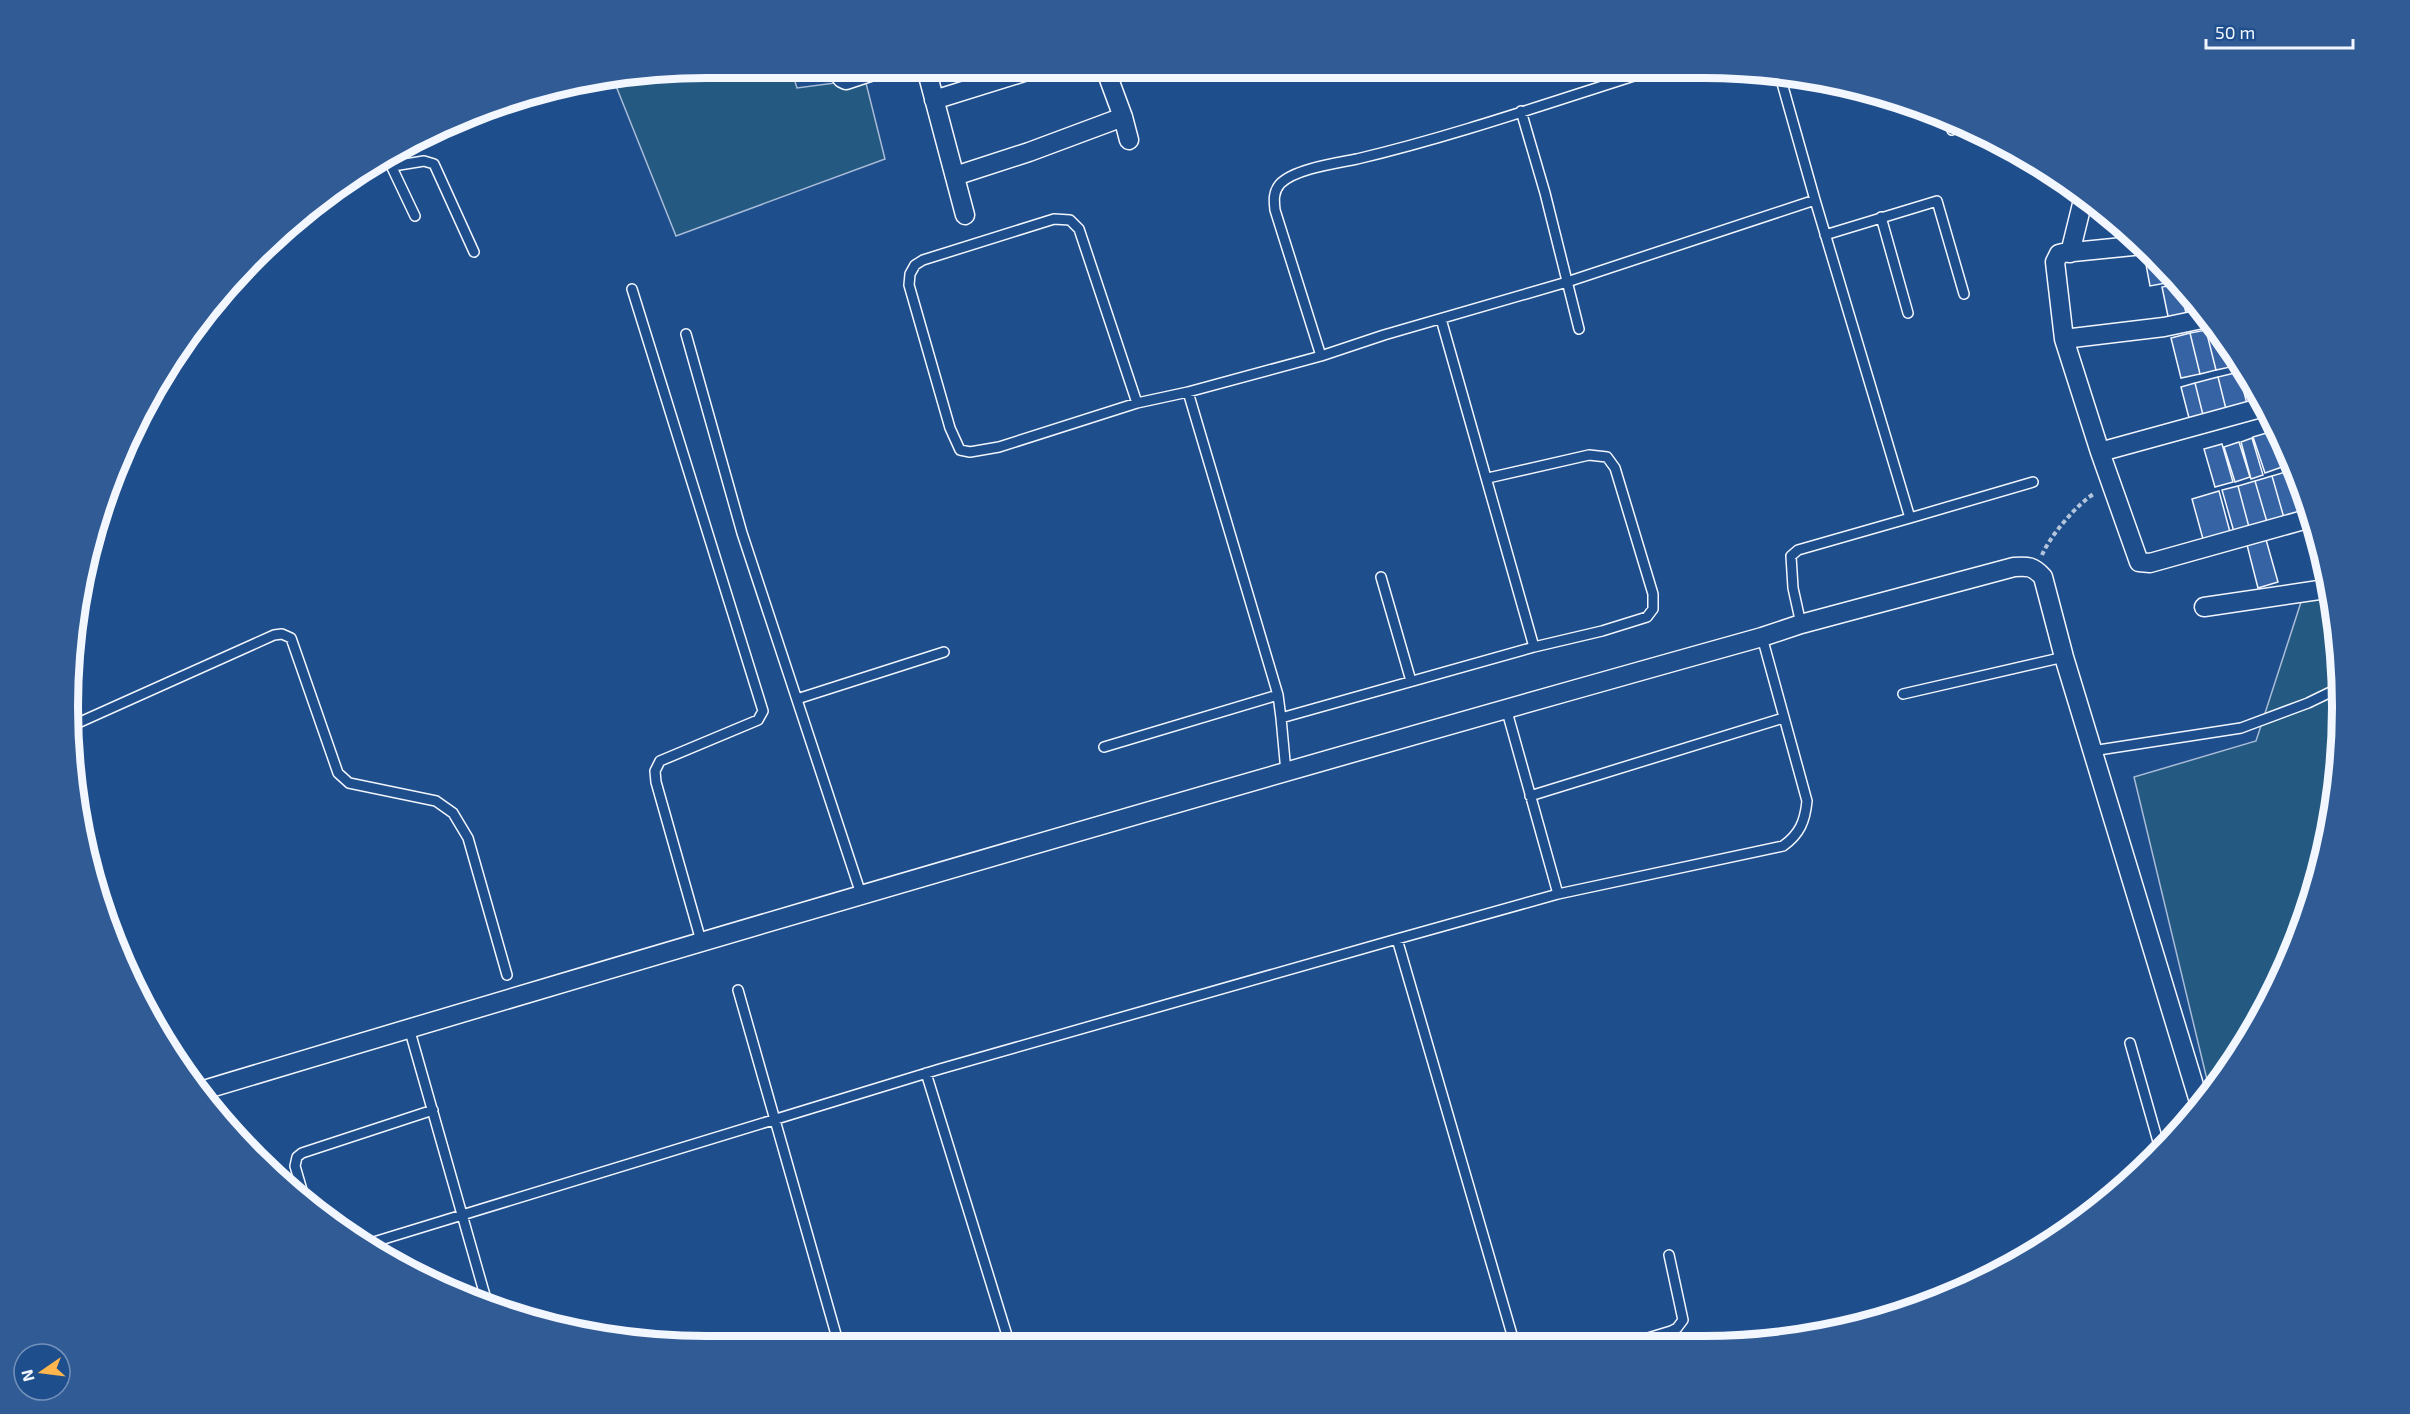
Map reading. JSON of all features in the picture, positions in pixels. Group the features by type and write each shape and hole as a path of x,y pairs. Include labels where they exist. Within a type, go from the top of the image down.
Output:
{"street":[{"path":"928,78 965,215"},
{"path":"934,100 1005,78"},
{"path":"1109,78 1129,140"},
{"path":"955,176 1029,152 1123,117"},
{"path":"2070,253 2082,205"},
{"path":"2131,246 2059,254 2055,262 2064,339 2100,452 2139,562 2150,562 2304,520"},
{"path":"2064,339 2164,327 2199,320"},
{"path":"2100,452 2257,409"},
{"path":"207,1089 861,894 1506,708 1762,637 1801,624 2014,567 2028,566 2036,569 2043,577 2064,657 2197,1096"},
{"path":"2204,607 2321,589"}],"lane":[{"path":"1321,356 1275,210 1274,197 1280,184 1294,175 1315,168 1394,150 1627,78"},
{"path":"1782,83 1910,518"},
{"path":"1521,111 1545,193 1579,329"},
{"path":"393,166 424,161 434,164 474,252"},
{"path":"391,163 415,216"},
{"path":"1137,403 1078,229 1070,220 1054,219 936,255 915,265 910,274 909,285 950,428 960,450 970,452 999,447 1137,403 1188,392 1321,356 1567,282 1815,200"},
{"path":"1825,235 1937,201 1964,294"},
{"path":"1881,217 1908,313"},
{"path":"632,289 763,711 758,720 660,761 655,771 656,782 701,941"},
{"path":"1441,319 1488,477 1534,647"},
{"path":"686,334 742,533 861,894"},
{"path":"1188,392 1278,695 1286,772"},
{"path":"1281,718 1534,647 1602,631 1647,616 1653,609 1653,594 1615,468 1607,457 1589,455 1488,477"},
{"path":"1801,624 1793,588 1791,556 1798,550 2033,482"},
{"path":"1381,577 1411,681"},
{"path":"78,723 274,635 282,634 291,638 338,773 349,783 436,801 453,813 468,838 507,975"},
{"path":"376,1241 926,1073 1397,939 1558,894 1784,846 1801,828 1808,801 1762,637"},
{"path":"796,699 944,652"},
{"path":"1903,694 2064,657"},
{"path":"2092,751 2241,728 2308,703 2332,692"},
{"path":"1104,747 1278,695"},
{"path":"1506,708 1530,796 1544,837 1558,894"},
{"path":"1530,796 1783,718"},
{"path":"1397,939 1512,1336"},
{"path":"738,990 836,1336"},
{"path":"409,1028 485,1295"},
{"path":"2130,1043 2158,1141"},
{"path":"926,1073 1007,1336"},
{"path":"301,1187 295,1166 297,1157 302,1153 433,1110"},
{"path":"1655,1336 1677,1328 1683,1320 1669,1255"}],"path":[{"path":"2036,569 2047,544 2068,519 2091,495 2111,483"}],"shaded area":[{"path":"794,78 797,88 865,79 885,159 676,236 615,85 666,79"},
{"path":"2321,592 2331,666 2331,748 2320,830 2311,870 2284,948 2248,1022 2208,1082 2134,777 2256,741 2303,596"}],"building":[{"path":"2145,259 2167,283 2150,286"},
{"path":"2170,286 2176,292 2183,301 2187,317 2169,321 2162,287"},
{"path":"2184,302 2195,316 2187,317"},
{"path":"2206,330 2226,358 2230,367 2216,370"},
{"path":"2206,330 2216,370 2200,374 2190,333"},
{"path":"2190,333 2200,374 2181,378 2171,338"},
{"path":"2235,373 2242,383 2247,404 2226,409 2218,377"},
{"path":"2218,377 2226,409 2203,415 2195,383"},
{"path":"2195,383 2203,415 2189,418 2181,387"},
{"path":"2242,383 2253,402 2247,404"},
{"path":"2269,432 2282,467 2265,473 2253,437"},
{"path":"2252,438 2263,475 2251,479 2241,442"},
{"path":"2239,442 2250,477 2235,482 2224,447"},
{"path":"2222,444 2233,482 2215,487 2204,449"},
{"path":"2286,472 2301,513 2284,518 2272,476"},
{"path":"2272,476 2284,518 2267,522 2255,481"},
{"path":"2255,481 2267,522 2249,527 2238,486"},
{"path":"2238,486 2249,527 2234,532 2222,490"},
{"path":"2219,491 2230,532 2203,539 2192,499"},
{"path":"2265,536 2278,582 2258,588 2246,541"}]}
